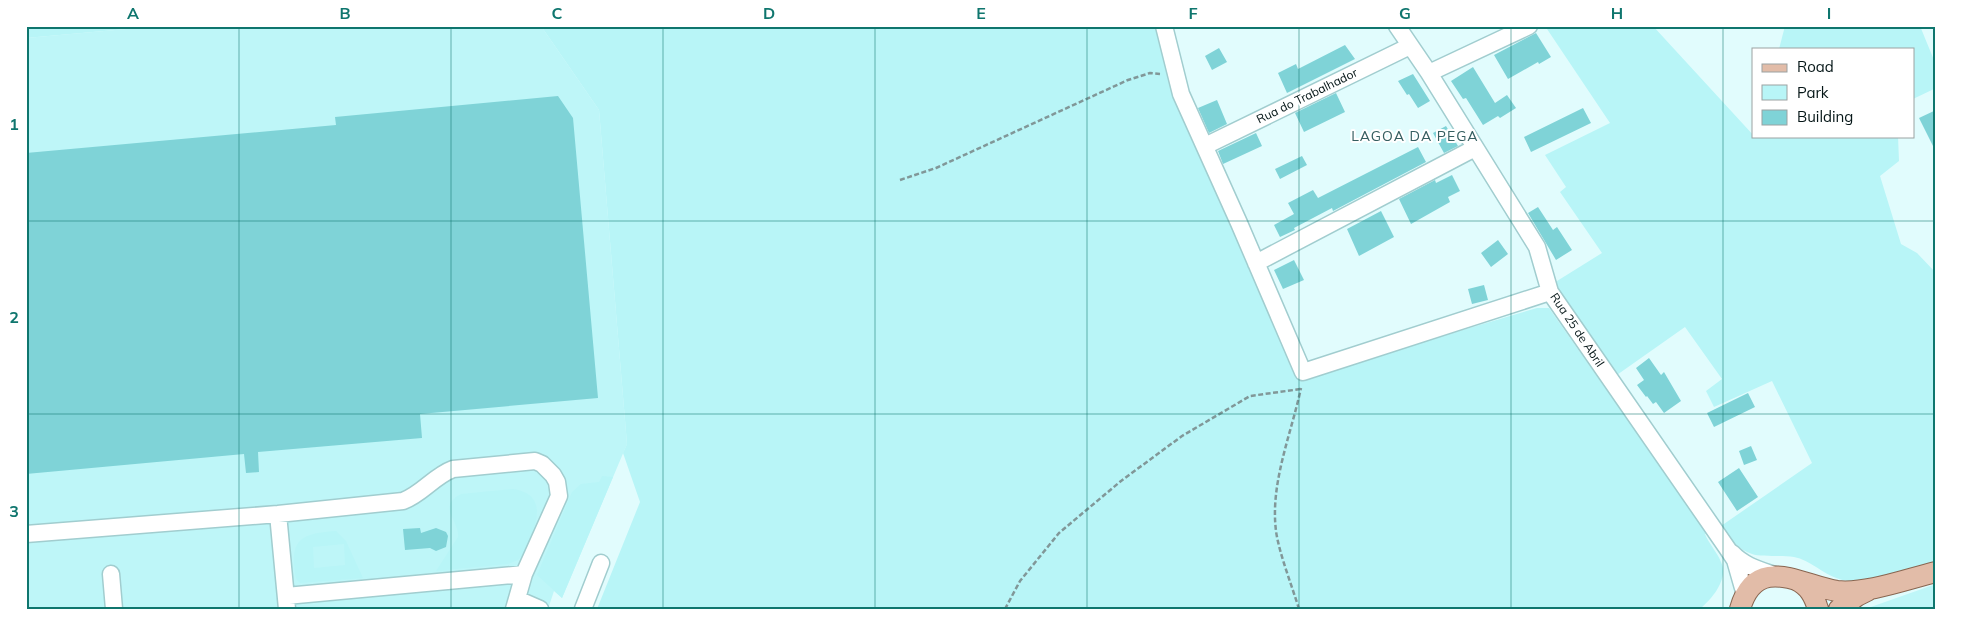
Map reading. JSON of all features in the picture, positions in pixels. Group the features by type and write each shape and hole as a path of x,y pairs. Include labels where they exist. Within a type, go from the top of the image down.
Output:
{"main road":[{"path":"1740,603 1759,582 1783,577 1838,591 1878,586 1936,573"},
{"path":"1783,577 1804,584 1814,596 1818,609"},
{"path":"1839,609 1857,596 1878,586"}],"street":[{"name":"Rua 25 de Abril","path":"1397,26 1429,73 1537,247 1550,292 1727,548"},
{"path":"1429,73 1529,26"},
{"path":"1167,28 1181,94 1303,372 1550,292"},
{"name":"Rua do Trabalhador","path":"1205,146 1410,46"},
{"path":"1256,263 1476,148"},
{"path":"26,534 278,514 403,501 418,494 442,474 454,469 535,461 542,464 553,475 559,496 524,574 516,604 540,609"},
{"path":"278,514 287,602 524,574"},
{"path":"1727,548 1739,560 1752,568 1783,577"},
{"path":"1727,548 1734,560 1740,603"},
{"path":"583,609 601,563"},
{"path":"111,574 114,608"}],"path":[{"path":"900,180 936,168 1128,80 1150,73 1176,75"},
{"path":"1299,609 1276,533 1275,511 1280,469 1301,389 1303,372"},
{"path":"1004,609 1020,581 1059,533 1121,481 1182,436 1250,396 1301,389"}],"shaded area":[{"path":"160,26 541,26 599,110 627,444 562,598 554,591 548,609 26,609 26,38"},
{"path":"1936,584 1936,609 1868,609 1868,608"}],"green space":[{"path":"26,26 160,26 26,38"},
{"path":"541,26 1156,26 1174,94 1185,125 1299,371 1304,377 1537,308 1549,308 1707,533 1705,534 1723,568 1721,582 1714,594 1700,609 597,609 640,502 623,453 627,444 599,110"},
{"path":"1545,26 1653,26 1752,134 1752,138 1898,138 1899,161 1880,176 1901,244 1917,253 1936,273 1936,562 1874,579 1849,581 1833,577 1811,564 1794,557 1756,555 1747,552 1734,543 1721,526 1812,463 1772,381 1714,407 1706,391 1722,379 1685,327 1614,377 1555,294 1555,284 1557,281 1602,253 1560,192 1566,187 1545,155 1610,123"},
{"path":"1785,26 1920,26 1936,65 1936,88 1914,99 1914,48 1779,48"},
{"path":"602,476 613,477 562,598 537,575 572,492 581,484 599,482"},
{"path":"513,489 526,493 533,499 537,507 537,516 531,537 522,556 508,564 436,571 458,537 458,531 450,509 450,504 454,499 461,494"},
{"path":"336,531 346,541 363,578 300,583 298,581 294,564 296,546 305,537","holes":["344,544 345,565 314,568 313,547"]}],"building":[{"path":"1536,33 1551,57 1508,79 1494,55"},
{"path":"1345,45 1355,59 1287,93 1278,73 1296,64 1298,69"},
{"path":"1219,48 1227,62 1212,70 1205,56"},
{"path":"1473,67 1495,103 1507,95 1516,108 1500,118 1498,116 1483,125 1466,98 1463,99 1451,81"},
{"path":"1413,74 1430,101 1418,108 1398,81"},
{"path":"1336,93 1345,112 1304,132 1295,113"},
{"path":"558,96 573,118 598,398 420,414 422,438 258,452 259,472 246,473 244,454 26,474 26,153 336,125 335,117"},
{"path":"1217,100 1227,124 1209,133 1198,108"},
{"path":"1583,108 1591,123 1531,152 1524,137"},
{"path":"1936,110 1936,152 1919,118"},
{"path":"1446,126 1458,146 1444,153 1433,133"},
{"path":"1256,133 1262,146 1223,164 1218,151"},
{"path":"1418,147 1426,162 1333,211 1332,208 1280,237 1274,225 1294,214 1288,203 1313,190 1318,198"},
{"path":"1302,156 1307,165 1280,179 1275,169"},
{"path":"1452,175 1460,191 1448,197 1450,202 1411,224 1399,199 1435,180 1436,183"},
{"path":"1538,207 1553,230 1557,227 1572,250 1556,260 1528,213"},
{"path":"1381,211 1394,237 1359,256 1347,229"},
{"path":"1498,240 1508,254 1491,267 1481,253"},
{"path":"1294,260 1304,280 1283,289 1274,270"},
{"path":"1484,285 1488,300 1472,304 1468,289"},
{"path":"1649,358 1661,375 1664,372 1681,401 1664,413 1656,402 1653,404 1637,385 1644,380 1636,368"},
{"path":"1748,393 1755,407 1714,427 1707,413"},
{"path":"1751,446 1757,460 1744,465 1739,451"},
{"path":"1739,468 1758,497 1737,511 1718,482"},
{"path":"420,528 421,533 436,528 446,532 448,536 446,547 436,551 430,548 405,550 403,529"}],"district":[{"name":"LAGOA DA PEGA","path":"1415,136"}]}
